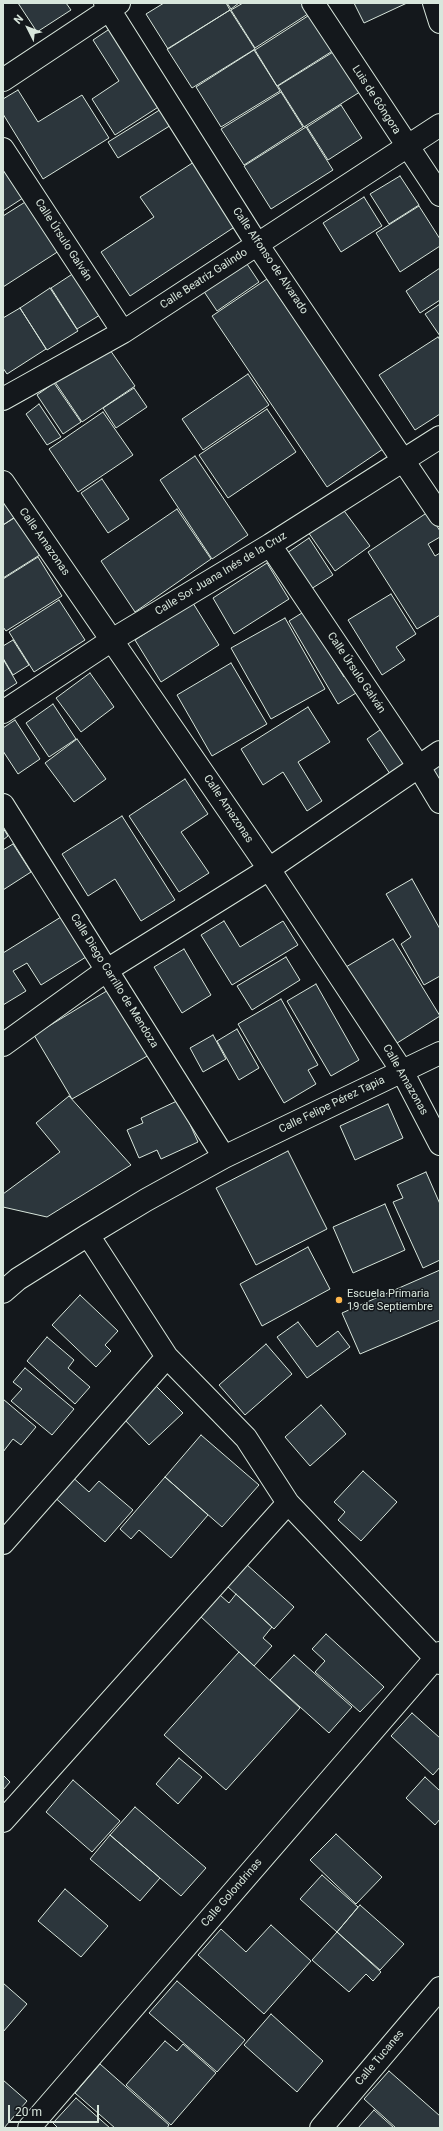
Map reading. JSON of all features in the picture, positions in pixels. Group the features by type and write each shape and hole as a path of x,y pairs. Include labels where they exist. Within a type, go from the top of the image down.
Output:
{"street":[{"name":"Luis de Góngora","path":"312,3 440,195"},
{"path":"434,3 440,22"},
{"path":"3,80 111,5"},
{"name":"Calle Alfonso de Alvarado","path":"111,5 257,244 404,459 440,515"},
{"name":"Calle Beatriz Galindo","path":"3,399 123,332 440,125"},
{"name":"Calle Úrsulo Galván","path":"3,149 123,332"},
{"name":"Calle Sor Juana Inés de la Cruz","path":"3,712 112,640 270,545 440,437"},
{"name":"Calle Amazonas","path":"3,482 269,869 402,1071 440,1144"},
{"name":"Calle Úrsulo Galván","path":"270,545 420,767 440,802"},
{"path":"3,1045 107,970 269,869 440,752"},
{"name":"Calle Diego Carrillo de Mendoza","path":"3,805 224,1157"},
{"name":"Calle Felipe Pérez Tapia","path":"3,1292 18,1279 88,1235 146,1200 224,1157 440,1052"},
{"path":"88,1235 167,1357 246,1438 288,1502 438,1658"},
{"path":"3,1543 167,1357"},
{"path":"3,1821 288,1502"},
{"name":"Calle Golondrinas","path":"29,2128 438,1658"},
{"name":"Calle Tucanes","path":"321,2128 440,1988"}],"building":[{"path":"18,3 66,3 71,10 37,32"},
{"path":"164,3 226,3 230,10 168,49 146,14"},
{"path":"227,3 239,3 231,9"},
{"path":"243,3 306,3 311,12 255,48 231,10"},
{"path":"354,3 407,3 364,23"},
{"path":"230,10 255,49 192,88 167,49"},
{"path":"311,14 334,50 277,86 255,50"},
{"path":"114,26 163,104 115,135 92,99 119,81 93,40"},
{"path":"338,49 363,90 304,127 278,86"},
{"path":"254,50 280,91 221,127 196,87"},
{"path":"18,90 38,122 82,95 109,138 43,179 3,114 3,99"},
{"path":"281,92 303,127 244,165 221,129"},
{"path":"341,105 362,138 328,160 307,127"},
{"path":"166,106 176,122 118,158 108,142"},
{"path":"306,127 333,170 271,209 244,166"},
{"path":"197,160 239,224 130,296 101,252 154,217 140,197"},
{"path":"3,166 23,198 3,211"},
{"path":"400,176 419,205 389,224 370,194"},
{"path":"364,197 382,226 341,252 323,223"},
{"path":"30,199 62,249 3,287 3,216"},
{"path":"419,206 440,239 440,246 400,272 376,233"},
{"path":"243,258 259,282 217,311 201,287"},
{"path":"440,268 440,300 420,313 406,291"},
{"path":"74,273 100,315 77,329 51,288"},
{"path":"267,279 383,449 327,487 212,316"},
{"path":"50,288 78,331 47,350 20,308"},
{"path":"440,304 440,336 425,314"},
{"path":"20,308 46,349 7,374 3,368 3,318"},
{"path":"438,337 440,340 440,414 415,430 379,375"},
{"path":"108,347 135,386 82,422 55,382"},
{"path":"248,374 269,405 203,450 182,419"},
{"path":"54,383 81,422 63,434 37,395"},
{"path":"134,388 147,407 116,428 103,408"},
{"path":"39,404 61,437 47,445 26,414"},
{"path":"267,409 296,452 228,498 199,455"},
{"path":"103,412 133,455 78,492 49,449"},
{"path":"195,456 248,535 212,559 160,480"},
{"path":"102,479 129,519 108,533 81,493"},
{"path":"3,490 19,515 3,525"},
{"path":"342,508 370,546 335,571 308,532"},
{"path":"177,509 211,559 135,612 101,561"},
{"path":"428,512 440,531 440,537 428,544 435,556 440,553 440,615 417,629 368,552"},
{"path":"21,513 46,551 3,578 3,525"},
{"path":"309,538 333,575 311,589 287,553"},
{"path":"38,557 62,596 6,631 3,627 3,579"},
{"path":"267,563 289,599 234,634 213,598"},
{"path":"391,594 416,634 396,647 405,660 382,675 348,620"},
{"path":"59,600 85,640 34,672 9,632"},
{"path":"193,603 219,645 161,682 135,640"},
{"path":"310,608 339,656 333,659 344,677 351,672 361,690 338,704 289,621"},
{"path":"285,618 325,689 271,719 231,648"},
{"path":"13,640 29,665 13,675 3,658 3,646"},
{"path":"3,659 17,683 3,692"},
{"path":"231,663 267,724 212,756 177,695"},
{"path":"90,673 114,707 81,732 56,698"},
{"path":"53,704 76,739 49,757 26,723"},
{"path":"308,707 330,742 298,762 322,801 307,811 283,772 263,785 241,749"},
{"path":"15,720 40,759 18,774 3,751 3,728"},
{"path":"387,725 416,766 394,780 367,739"},
{"path":"77,739 106,779 74,802 45,763"},
{"path":"440,761 440,789 428,769"},
{"path":"185,779 208,814 181,832 209,873 179,892 129,816"},
{"path":"122,816 175,900 141,921 115,879 88,896 62,854"},
{"path":"3,828 8,836 3,840"},
{"path":"13,844 31,872 3,890 3,850"},
{"path":"412,879 440,929 440,976 424,985 401,944 411,937 386,894"},
{"path":"61,917 86,957 41,985 27,963 13,971 26,991 3,1005 3,953"},
{"path":"224,921 240,947 283,921 298,945 232,985 201,935"},
{"path":"393,939 440,1016 394,1045 346,967"},
{"path":"184,949 211,995 182,1013 154,967"},
{"path":"286,957 300,980 252,1010 237,986"},
{"path":"316,984 359,1060 331,1076 287,1001"},
{"path":"110,989 149,1055 72,1099 34,1035"},
{"path":"281,999 318,1065 308,1070 316,1084 284,1103 238,1024"},
{"path":"237,1029 259,1068 239,1080 217,1041"},
{"path":"213,1035 226,1059 203,1072 190,1048"},
{"path":"69,1096 131,1165 47,1217 3,1207 3,1194 60,1152 36,1123"},
{"path":"179,1100 198,1142 161,1159 157,1150 139,1158 127,1130 143,1123 141,1118"},
{"path":"388,1104 403,1138 355,1160 340,1126"},
{"path":"288,1151 327,1229 256,1265 216,1188"},
{"name":"Escuela Primaria 19 de Septiembre","path":"426,1172 440,1204 440,1260 423,1268 393,1202 403,1198 397,1185"},
{"name":"Escuela Primaria 19 de Septiembre","path":"385,1204 405,1250 353,1273 333,1227"},
{"name":"Escuela Primaria 19 de Septiembre","path":"308,1247 330,1289 262,1326 240,1284"},
{"name":"Escuela Primaria 19 de Septiembre","path":"440,1270 440,1320 360,1354 342,1313"},
{"path":"80,1295 118,1331 105,1345 111,1351 96,1367 52,1325"},
{"name":"Escuela Primaria 19 de Septiembre","path":"298,1322 317,1347 338,1331 350,1347 307,1378 277,1337"},
{"path":"47,1337 74,1360 68,1368 90,1387 75,1404 27,1361"},
{"path":"266,1344 292,1374 245,1415 219,1385"},
{"path":"25,1368 74,1409 52,1435 11,1401 22,1389 13,1382"},
{"path":"155,1385 183,1413 149,1445 122,1417"},
{"path":"3,1399 36,1427 21,1445 13,1439 3,1452"},
{"path":"321,1405 346,1434 310,1466 285,1437"},
{"path":"201,1435 259,1485 222,1527 165,1477"},
{"path":"363,1471 397,1502 361,1541 338,1520 345,1512 334,1502"},
{"path":"70,1475 89,1492 99,1481 133,1510 105,1542 52,1495"},
{"path":"165,1477 208,1515 171,1558 139,1530 131,1539 120,1529"},
{"path":"246,1564 294,1607 274,1629 227,1586"},
{"path":"236,1594 272,1627 263,1638 272,1646 254,1666 200,1616 220,1595 229,1603"},
{"path":"326,1634 384,1687 360,1712 315,1672 325,1661 312,1649"},
{"path":"239,1652 300,1708 226,1790 164,1735"},
{"path":"294,1655 352,1707 329,1733 270,1680"},
{"path":"412,1713 440,1738 440,1767 433,1775 391,1736"},
{"path":"179,1758 202,1777 178,1804 156,1784"},
{"path":"3,1775 10,1782 3,1790"},
{"path":"425,1777 440,1791 440,1819 435,1825 406,1798"},
{"path":"73,1780 120,1821 92,1852 46,1812"},
{"path":"135,1807 206,1868 181,1896 110,1835"},
{"path":"336,1834 382,1877 356,1904 310,1860"},
{"path":"110,1835 160,1878 140,1901 90,1859"},
{"path":"322,1875 358,1907 337,1932 300,1899"},
{"path":"65,1889 108,1926 81,1957 38,1921"},
{"path":"360,1905 404,1944 380,1970 337,1932"},
{"path":"271,1925 311,1961 264,2014 198,1955 221,1929 246,1952"},
{"path":"337,1932 381,1972 373,1981 366,1974 349,1992 312,1960"},
{"path":"177,1981 245,2040 217,2072 149,2013"},
{"path":"3,1983 27,2004 3,2032"},
{"path":"271,2014 323,2061 297,2092 244,2045"},
{"path":"165,2041 177,2051 183,2044 216,2073 171,2125 126,2085"},
{"path":"100,2064 169,2125 167,2128 115,2128 75,2093"},
{"path":"389,2071 440,2116 440,2128 396,2128 364,2099"},
{"path":"3,2080 27,2101 4,2128 3,2128"},
{"path":"76,2098 110,2128 58,2128 53,2123"},
{"path":"374,2110 394,2128 358,2128"}],"place":[{"name":"Escuela Primaria 19 de Septiembre","path":"339,1300"}]}
